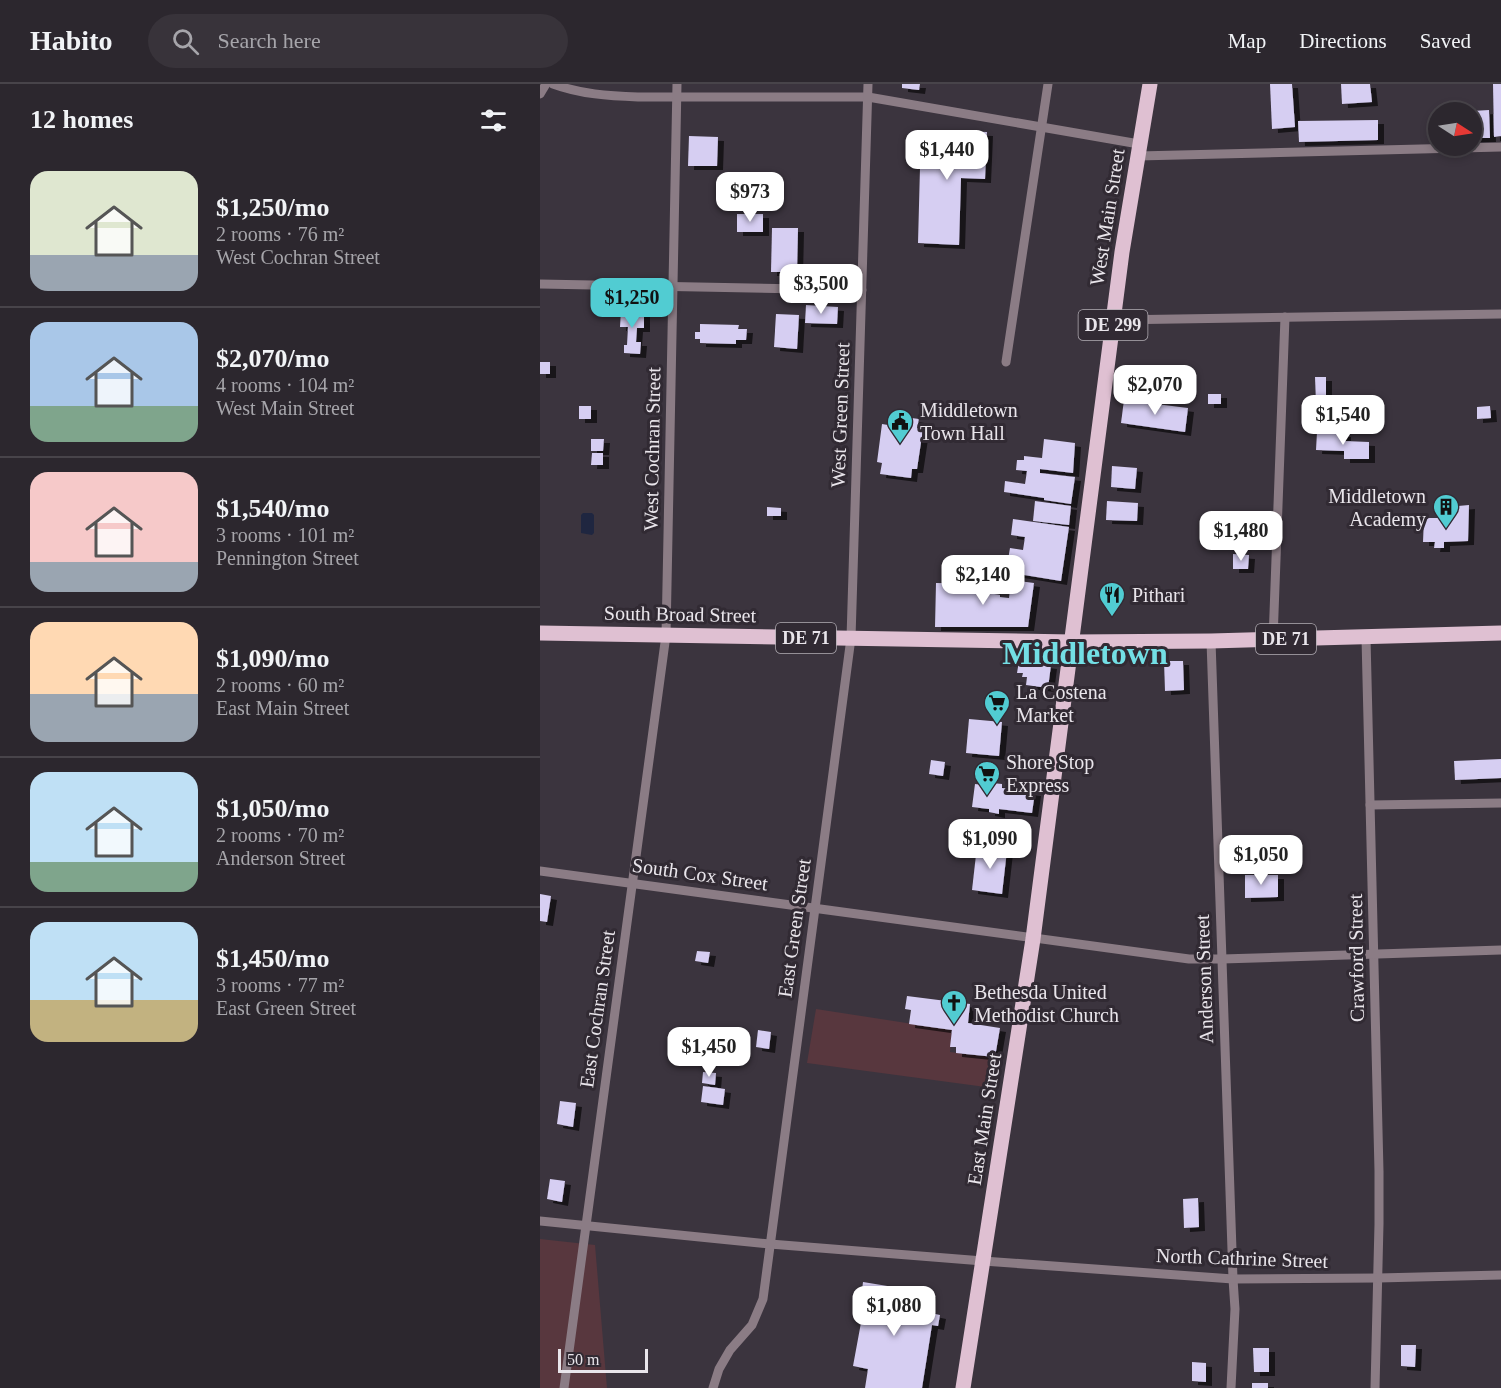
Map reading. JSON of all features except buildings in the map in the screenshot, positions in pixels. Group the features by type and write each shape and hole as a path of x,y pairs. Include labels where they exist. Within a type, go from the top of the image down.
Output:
{"main road":[{"name":"West Main Street","path":"1072,642 1113,320 1150,84"},
{"name":"South Broad Street","path":"540,633 1072,642"},
{"name":"DE 71","path":"1072,642 1273,640 1501,633"},
{"name":"East Main Street","path":"963,1388 1034,939 1072,642"}],"street":[{"path":"540,94 546,84"},
{"path":"553,84 610,96 868,97 1042,128 1138,150 1501,147"},
{"name":"West Cochran Street","path":"666,635 677,84"},
{"name":"West Green Street","path":"851,638 868,84"},
{"path":"1006,362 1048,84"},
{"path":"540,284 862,290"},
{"path":"1113,320 1501,314"},
{"path":"1273,640 1285,317"},
{"name":"East Cochran Street","path":"564,1388 666,635"},
{"name":"East Green Street","path":"713,1388 719,1369 730,1350 752,1325 762,1299 851,638"},
{"name":"Crawford Street","path":"1366,638 1379,1181 1375,1388"},
{"name":"Anderson Street","path":"1211,641 1235,1309 1231,1388"},
{"path":"1370,805 1501,803"},
{"name":"South Cox Street","path":"540,871 1190,959 1501,950"},
{"name":"North Cathrine Street","path":"540,1221 770,1244 1233,1279 1501,1275"}],"shaded area":[{"path":"816,1009 952,1030 950,1052 998,1058 993,1088 807,1063"},
{"path":"540,1239 595,1245 607,1388 540,1388"}],"water":[{"path":"583,513 594,515 592,535 581,533"}],"place":[{"name":"Middletown Town Hall","path":"900,445"},
{"name":"Middletown Academy","path":"1446,530"},
{"name":"Pithari","path":"1112,618"},
{"name":"La Costena Market","path":"997,726"},
{"name":"Shore Stop Express","path":"987,797"},
{"name":"Bethesda United Methodist Church","path":"954,1026"}],"district":[{"name":"Middletown","path":"1085,653"}]}
